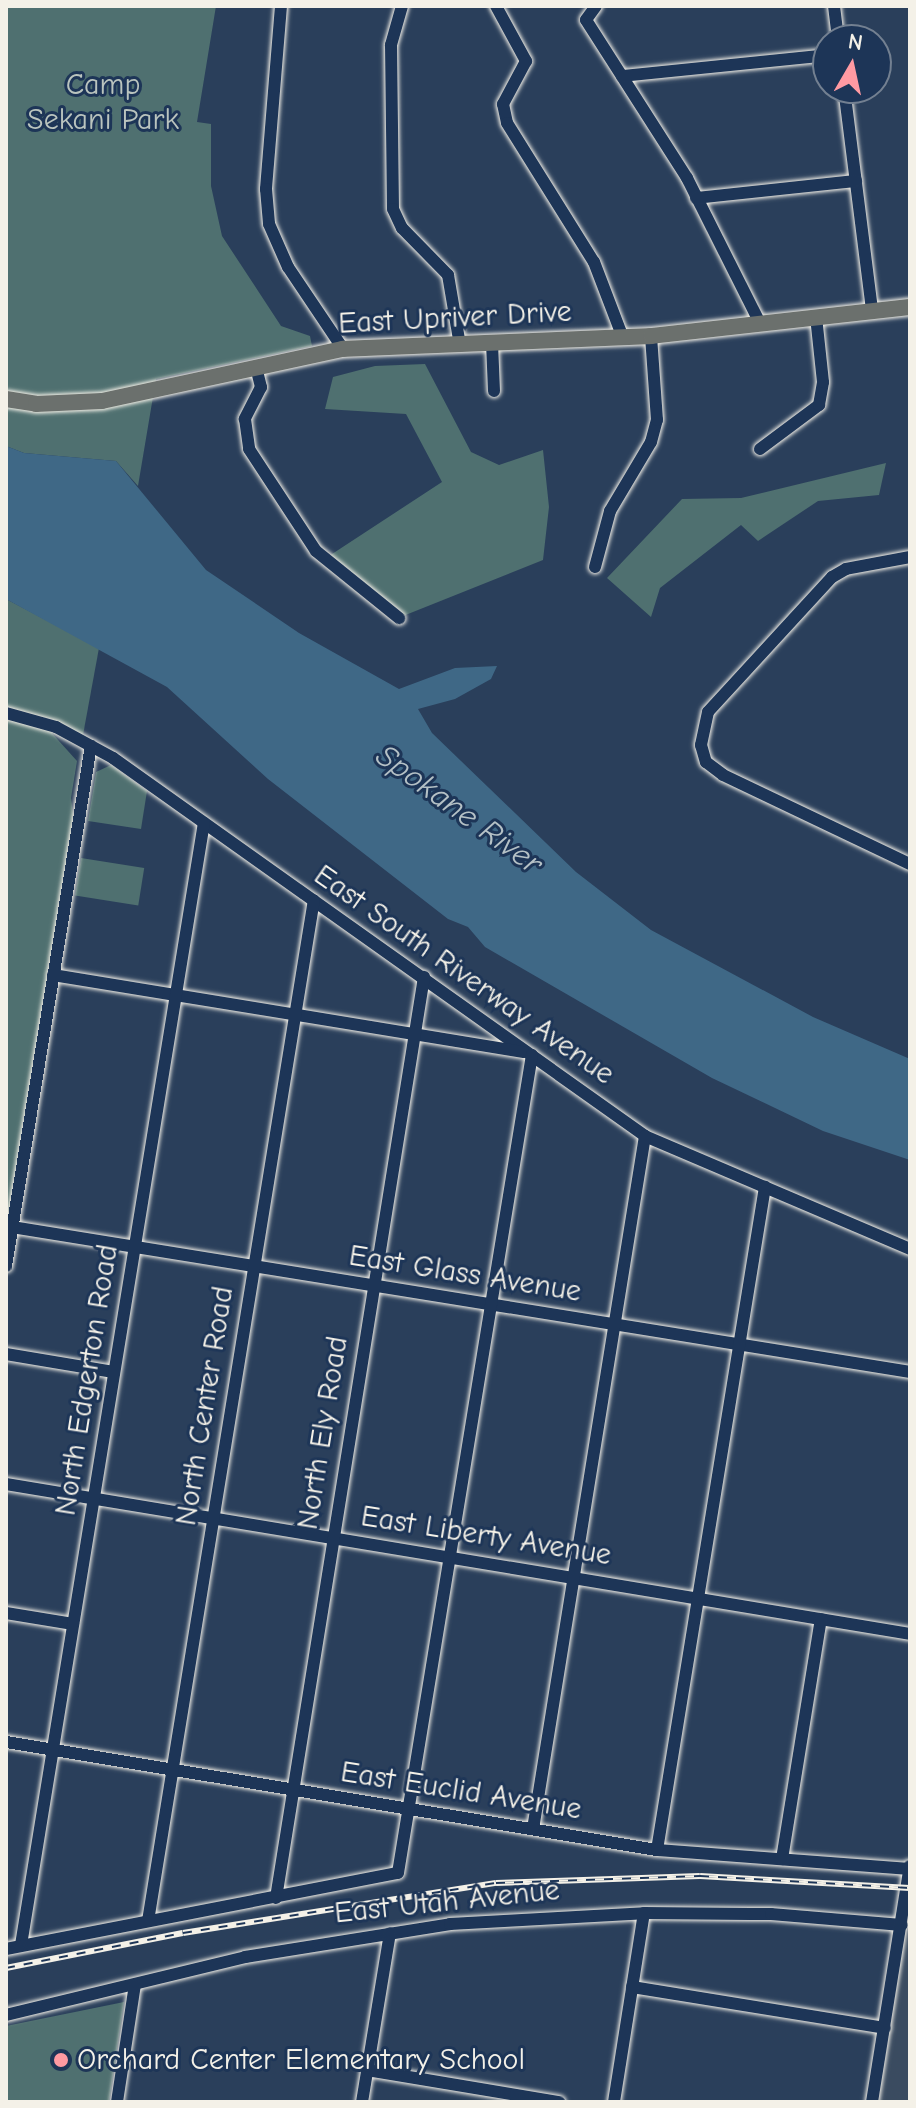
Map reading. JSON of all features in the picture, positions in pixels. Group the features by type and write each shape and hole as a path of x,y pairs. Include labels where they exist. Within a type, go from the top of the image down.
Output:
{"main road":[{"name":"East Upriver Drive","path":"6,399 36,404 102,401 343,349 651,336 910,307"}],"street":[{"path":"281,6 266,189 269,224 288,267 343,349"},
{"path":"402,6 391,45 393,209 402,228 448,275 460,345"},
{"path":"496,6 526,61 503,104 507,123 594,262 623,338"},
{"path":"596,6 586,20 696,198 760,323"},
{"path":"622,76 812,57"},
{"path":"846,104 872,311"},
{"path":"696,198 856,181"},
{"path":"760,449 819,405 823,382 816,317"},
{"path":"595,567 610,511 651,442 657,420 651,336"},
{"path":"492,343 494,391"},
{"path":"256,367 261,387 245,419 249,449 316,551 399,618"},
{"path":"910,557 846,569 832,577 708,712 701,745 706,762 723,775 910,864"},
{"name":"East South Riverway Avenue","path":"6,713 56,727 91,746 424,977 645,1136 910,1249"},
{"path":"6,1266 91,746"},
{"name":"North Edgerton Road","path":"21,1945 204,823"},
{"name":"North Center Road","path":"148,1921 314,900"},
{"path":"6,1949 398,1873 492,1305 530,1054 53,975"},
{"name":"North Ely Road","path":"276,1898 291,1789 424,977"},
{"path":"533,1829 645,1136"},
{"path":"657,1850 765,1187"},
{"name":"East Glass Avenue","path":"12,1227 910,1372"},
{"path":"6,1354 114,1372"},
{"name":"East Liberty Avenue","path":"6,1484 910,1634"},
{"path":"6,1613 73,1624"},
{"path":"782,1859 821,1619"},
{"name":"East Euclid Avenue","path":"6,1742 657,1850 910,1868"},
{"path":"872,2102 910,1868"},
{"path":"614,2102 644,1913"},
{"name":"East Utah Avenue","path":"6,2015 245,1957 390,1933 516,1918 644,1913 771,1914 902,1925"},
{"path":"362,2102 390,1933"},
{"path":"117,2102 135,1985"},
{"path":"632,1987 885,2028"},
{"path":"367,2070 559,2102"}],"shaded area":[{"path":"910,1897 910,2102 872,2102"}],"green space":[{"name":"Camp Sekani Park","path":"6,6 216,6 197,122 211,124 211,186 222,236 281,326 310,336 312,346 156,379 138,486 116,461 24,453 6,446"},
{"path":"425,364 471,452 499,465 543,450 549,507 543,560 403,616 329,556 442,482 406,414 325,409 333,377 375,366"},
{"path":"886,463 879,495 818,501 758,541 741,525 660,588 651,617 607,578 682,499 741,498"},
{"path":"6,599 99,648 83,735 6,710"},
{"path":"6,718 50,731 77,761 71,798 74,822 6,1228"},
{"path":"111,765 147,791 141,829 88,821 96,772"},
{"path":"81,858 144,868 138,906 75,896"},
{"name":"Orchard Center Elementary School","path":"124,2002 109,2102 6,2102 6,2026"}],"water":[{"name":"Spokane River","path":"6,446 24,453 116,461 206,570 299,633 399,689 455,668 497,666 491,679 455,699 418,709 432,733 576,872 651,930 813,1017 910,1059 910,1160 823,1131 712,1078 485,947 468,927 448,919 268,779 167,687 6,599"}],"railway":[{"path":"6,1968 183,1933 496,1883 700,1876 910,1888"}],"place":[{"name":"Orchard Center Elementary School","path":"61,2060"}]}
